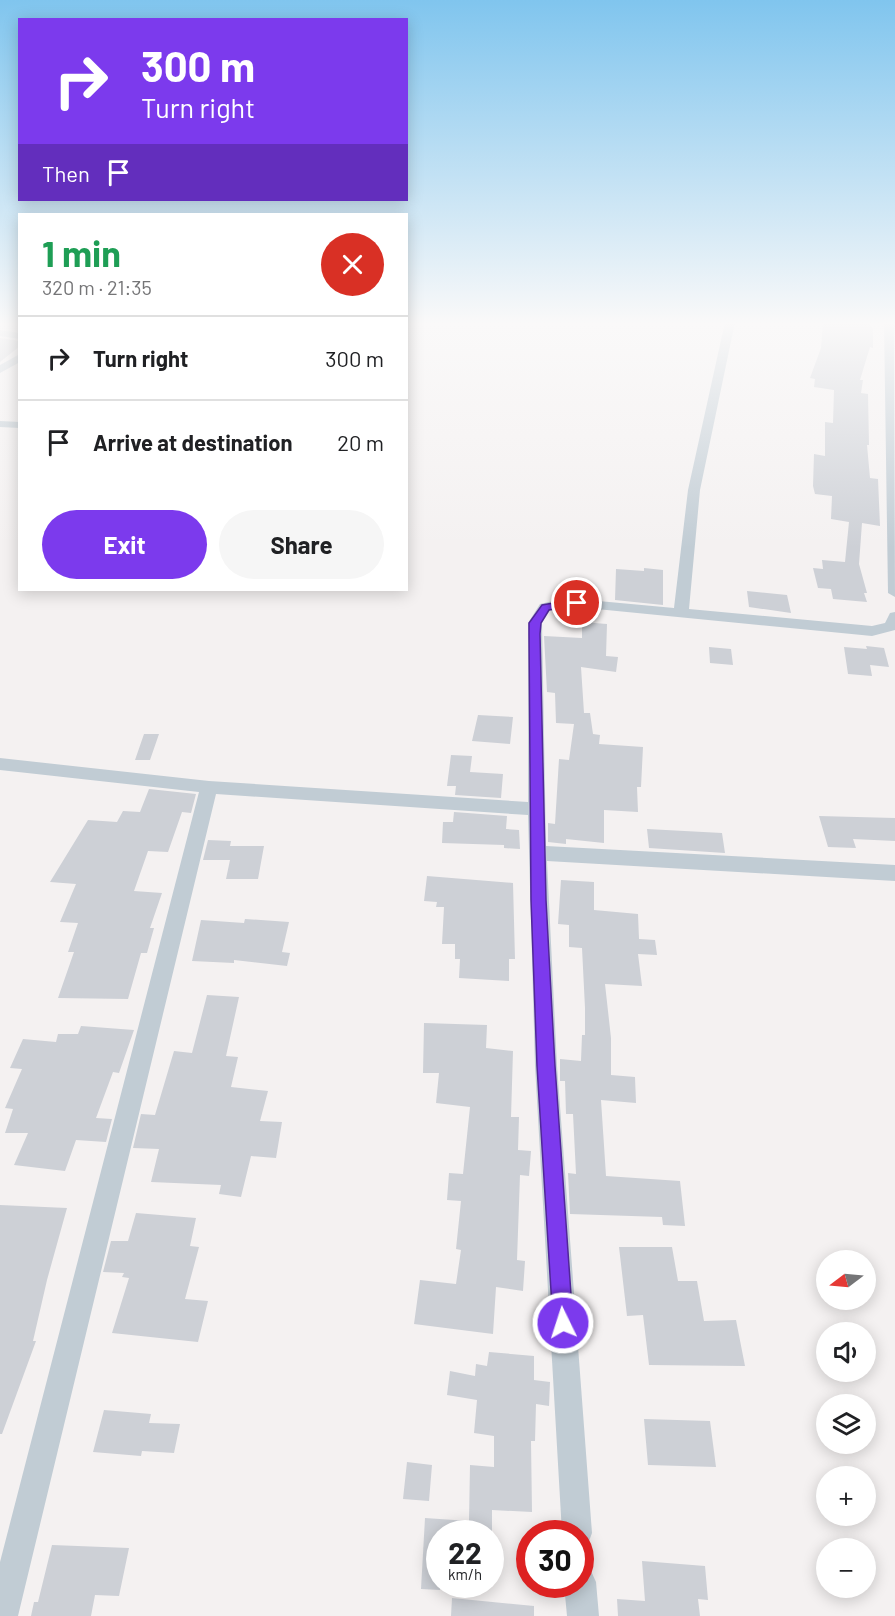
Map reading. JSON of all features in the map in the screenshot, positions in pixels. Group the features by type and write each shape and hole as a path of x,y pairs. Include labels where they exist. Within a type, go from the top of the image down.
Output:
{"street":[{"path":"681,612 694,490 715,397"},
{"path":"891,397 895,593"},
{"path":"0,424 18,424"},
{"path":"576,1520 546,1066 537,853 535,634 539,614 545,607 566,602 872,631 891,626"},
{"path":"0,765 209,787 536,809"},
{"path":"2,1616 209,787"},
{"path":"537,853 895,873"},
{"path":"581,1598 583,1616"}],"building":[{"path":"834,397 868,397 869,445 867,445 870,478 878,479 880,526 862,523 859,564 867,593 864,593 867,602 833,599 831,589 818,588 813,568 823,569 822,560 845,562 849,522 831,519 832,496 815,494 813,486 814,454 825,456 825,422 833,423"},
{"path":"644,568 663,570 663,605 615,600 616,569 644,571"},
{"path":"747,591 787,595 791,613 749,607"},
{"path":"582,622 607,624 606,656 618,657 616,672 581,667 584,713 590,713 593,734 600,735 599,744 643,747 641,787 637,787 638,812 604,810 604,843 566,839 566,844 548,842 548,823 555,824 559,759 569,760 574,724 556,723 555,693 547,692 544,636 582,638"},
{"path":"866,646 884,648 889,667 870,665 872,676 848,674 844,647 867,649"},
{"path":"709,647 731,649 733,665 710,663"},
{"path":"478,715 513,717 510,744 472,741"},
{"path":"144,734 159,734 150,760 135,760"},
{"path":"451,755 472,756 470,772 503,774 501,798 455,795 456,786 447,786"},
{"path":"149,789 196,794 191,813 182,812 168,852 148,851 134,891 162,893 150,928 154,928 147,953 141,953 128,999 58,998 74,952 68,952 78,923 60,922 76,884 50,882 88,820 117,822 123,811 140,812"},
{"path":"454,812 507,816 506,829 519,830 520,849 504,848 504,845 442,843 443,822 453,822"},
{"path":"819,816 895,818 895,841 853,839 856,848 828,847"},
{"path":"647,829 722,833 725,853 649,848"},
{"path":"208,840 231,841 230,846 264,846 258,879 226,879 230,860 203,860"},
{"path":"427,876 513,883 515,959 509,959 509,981 459,978 460,959 455,959 455,944 442,944 444,907 436,907 437,902 424,901"},
{"path":"561,880 594,882 594,910 638,914 639,939 655,940 657,955 638,954 642,986 605,984 611,1038 611,1075 635,1077 636,1103 601,1100 606,1176 680,1181 685,1226 663,1225 662,1217 570,1214 568,1173 576,1174 573,1114 566,1114 565,1081 560,1081 560,1059 581,1061 582,1035 585,1035 585,1008 582,948 569,947 569,925 558,924"},
{"path":"245,919 289,922 282,952 290,953 287,966 234,960 234,963 192,961 201,920 244,923"},
{"path":"207,995 239,997 226,1056 238,1057 231,1087 268,1091 260,1121 282,1122 276,1158 251,1156 241,1197 219,1194 221,1185 151,1182 159,1149 133,1148 141,1114 155,1115 174,1051 192,1053"},
{"path":"424,1023 487,1025 486,1048 513,1051 511,1117 519,1117 518,1150 531,1151 529,1176 520,1175 517,1260 525,1261 523,1291 496,1287 493,1334 414,1324 420,1280 456,1284 461,1250 456,1249 461,1201 447,1200 449,1173 463,1174 470,1107 436,1103 439,1073 423,1073"},
{"path":"81,1026 134,1030 119,1073 113,1072 96,1118 112,1119 106,1142 76,1140 65,1171 14,1165 28,1133 5,1133 13,1109 5,1108 22,1069 10,1068 23,1039 56,1042 58,1034 78,1034"},
{"path":"0,1205 67,1208 47,1280 33,1341 36,1341 2,1434 0,1434"},
{"path":"136,1213 196,1218 190,1246 199,1247 185,1299 208,1301 198,1342 112,1333 129,1278 122,1277 124,1273 103,1272 111,1241 128,1241"},
{"path":"619,1247 672,1247 678,1281 697,1281 704,1321 736,1320 745,1366 649,1365 643,1315 627,1316"},
{"path":"489,1352 534,1356 534,1380 550,1382 549,1406 536,1404 535,1441 531,1441 532,1512 492,1510 492,1520 469,1520 470,1465 494,1467 494,1436 474,1433 477,1400 447,1395 450,1371 475,1376 476,1364 487,1366"},
{"path":"104,1410 151,1414 149,1423 180,1424 174,1453 142,1451 141,1456 93,1452"},
{"path":"644,1419 710,1421 716,1467 648,1465"},
{"path":"407,1462 432,1465 429,1501 403,1499"},
{"path":"425,1518 454,1520 426,1520 426,1589 421,1589"},
{"path":"52,1545 129,1548 119,1596 95,1595 91,1616 31,1616 34,1602 38,1602"},
{"path":"642,1561 705,1566 708,1600 698,1599 700,1616 618,1616 617,1599 645,1601"},
{"path":"452,1598 534,1606 534,1616 451,1616"}],"route":[{"path":"563,1323 546,1066 537,853 535,623 545,607 566,602 577,603"}]}
